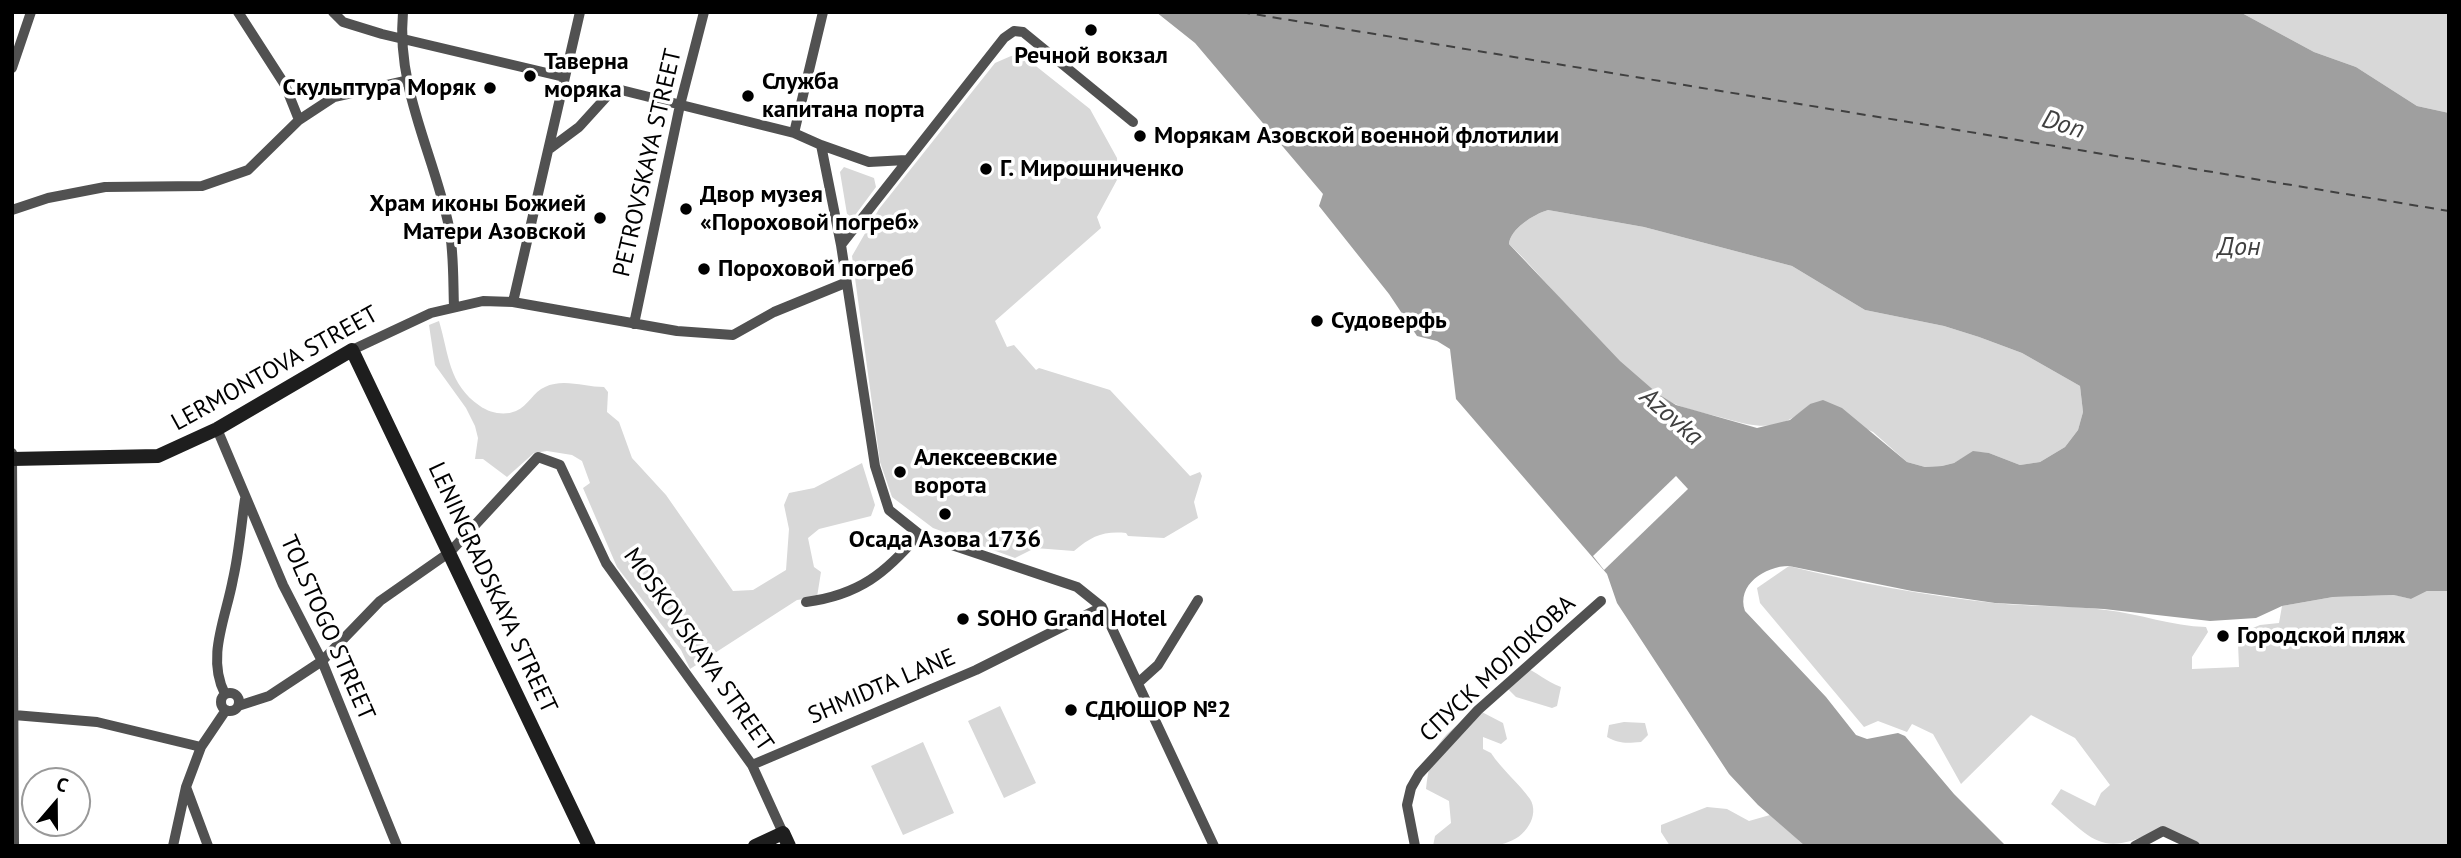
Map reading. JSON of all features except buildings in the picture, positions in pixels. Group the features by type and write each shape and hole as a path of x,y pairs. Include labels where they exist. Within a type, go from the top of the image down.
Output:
{"street":[{"path":"13,65 32,12"},
{"path":"238,12 285,85 299,120"},
{"path":"333,12 343,22 401,39 564,77"},
{"path":"403,12 401,39 405,81 449,228 454,307"},
{"path":"513,302 579,12"},
{"name":"PETROVSKAYA STREET","path":"634,324 680,105 704,12"},
{"path":"794,133 823,12"},
{"path":"841,245 1004,38 1014,32 1023,32 1133,122"},
{"path":"12,210 47,198 105,187 202,186 248,170 299,120 334,97 405,81"},
{"path":"548,150 579,127 609,94 621,90 794,133 843,155 869,162 906,160"},
{"path":"821,145 841,245 869,436 884,501 889,510 919,534 1077,587 1102,607 1214,846"},
{"name":"LERMONTOVA STREET","path":"12,459 158,456 217,429 352,350 431,313 454,307 483,301 513,302 634,324 733,335 774,312 845,283"},
{"name":"LENINGRADSKAYA STREET","path":"352,350 589,846"},
{"name":"TOLSTOGO STREET","path":"217,429 284,586 322,661 397,846"},
{"path":"12,453 14,846"},
{"name":"MOSKOVSKAYA STREET","path":"450,552 538,457 560,465 606,563 752,765 786,839"},
{"path":"225,694 217,678 216,648 233,579 245,497"},
{"path":"806,603 863,587 893,565 919,534"},
{"path":"226,710 231,711 269,696 322,661 380,601 450,552"},
{"path":"1138,683 1158,665 1199,600"},
{"name":"СПУСК МОЛОКОВА","path":"1415,846 1408,805 1410,788 1419,774 1478,710 1601,601"},
{"name":"SHMIDTA LANE","path":"752,765 976,670 1102,607"},
{"path":"225,694 236,696 238,706"},
{"path":"225,694 221,702 226,710"},
{"path":"173,846 186,787 201,747 226,710"},
{"path":"14,715 97,722 201,747"},
{"path":"186,787 208,846"},
{"path":"2135,846 2163,831 2195,846"},
{"path":"755,846 786,839"}],"shaded area":[{"path":"2240,12 2449,12 2449,113 2417,106 2356,67 2314,52"},
{"path":"1022,55 1090,109 1117,158 1118,178 1097,217 1101,228 995,321 1007,347 1014,345 1036,370 1039,368 1110,390 1190,476 1200,472 1202,476 1194,502 1198,518 1164,538 1111,533 1092,538 1074,551 1035,548 1015,558 933,528 892,497 880,462 852,256 879,209 995,63 1011,56"},
{"path":"844,167 874,178 876,187 853,218 847,214 840,172"},
{"path":"1548,210 1644,227 1792,266 1865,310 1944,326 2022,353 2080,386 2083,412 2078,430 2065,447 2040,462 2020,465 1989,453 1973,452 1954,463 1925,467 1907,462 1873,432 1810,404 1790,419 1761,426 1675,404 1632,375 1509,244 1510,238 1524,223"},
{"path":"439,321 456,378 469,397 488,410 497,413 516,411 541,389 552,384 604,387 608,392 607,412 619,422 632,458 666,495 733,591 753,590 786,570 789,529 784,505 789,493 814,488 862,463 875,505 871,516 819,529 808,538 814,567 821,572 817,597 797,600 690,669 681,650 617,567 583,488 590,483 582,461 572,455 547,451 534,453 507,477 483,459 475,459 478,438 475,426 466,408 435,365 429,325"},
{"path":"1789,566 1943,597 2106,610 2206,627 2208,632 2192,657 2192,669 2239,667 2238,643 2241,633 2260,625 2279,623 2282,606 2333,597 2395,595 2411,599 2427,591 2449,591 2449,846 2186,846 2155,831 2121,843 2098,841 2051,804 2061,789 2095,806 2101,793 2110,785 2075,738 2031,715 1961,784 1933,734 1912,724 1907,732 1878,721 1864,727 1760,603 1757,588"},
{"path":"1522,667 1561,687 1557,706 1552,708 1516,697 1506,687"},
{"path":"1000,706 1036,783 1004,798 968,721"},
{"path":"1478,710 1503,723 1507,739 1501,744 1483,737 1483,749 1491,753 1530,799 1532,819 1521,835 1499,845 1433,846 1435,836 1451,823 1449,801 1426,789 1431,761 1440,742"},
{"path":"1624,722 1645,723 1648,735 1641,742 1631,743 1607,737 1609,725"},
{"path":"923,742 954,813 903,835 871,766"},
{"path":"1707,807 1727,809 1749,821 1770,815 1805,846 1670,846 1661,832 1661,825"}],"water":[{"name":"Дон","path":"1156,12 2240,12 2314,52 2356,67 2417,106 2449,113 2449,591 2427,591 2411,599 2394,595 2333,597 2282,606 2256,618 2210,621 2104,609 1995,603 1912,591 1789,566 1771,569 1749,585 1743,602 1745,611 1826,697 1856,735 1867,739 1898,733 1905,736 1954,794 2006,846 1805,846 1758,805 1729,774 1617,603 1607,574 1456,399 1450,349 1437,341 1417,336 1389,294 1319,206 1323,194 1195,43","holes":["1548,210 1644,227 1792,266 1865,310 1944,326 2022,353 2080,386 2083,412 2078,430 2065,447 2040,462 2020,465 1989,453 1973,451 1954,463 1925,467 1907,462 1842,408 1823,400 1810,404 1790,420 1757,428 1676,405 1658,394 1620,361 1509,244 1510,238 1524,223"]}],"pier":[{"path":"1676,476 1688,489 1604,570 1593,556"}],"ferry route":[{"path":"1241,12 2449,211"}],"place":[{"name":"Речной вокзал","path":"1091,30"},
{"name":"Таверна моряка","path":"530,76"},
{"name":"Скульптура Моряк","path":"490,88"},
{"name":"Служба капитана порта","path":"748,96"},
{"name":"Морякам Азовской военной флотилии","path":"1140,136"},
{"name":"Г. Мирошниченко","path":"986,169"},
{"name":"Двор музея «Пороховой погреб»","path":"686,209"},
{"name":"Храм иконы Божией Матери Азовской","path":"600,218"},
{"name":"Пороховой погреб","path":"704,269"},
{"name":"Судоверфь","path":"1317,321"},
{"name":"Алексеевские ворота","path":"900,472"},
{"name":"Осада Азова 1736","path":"945,514"},
{"name":"SOHO Grand Hotel","path":"963,619"},
{"name":"Городской пляж","path":"2223,636"},
{"name":"СДЮШОР №2","path":"1071,710"}],"water label":[{"name":"Don","path":"2063,125"},
{"name":"Azovka","path":"1671,417"}]}
